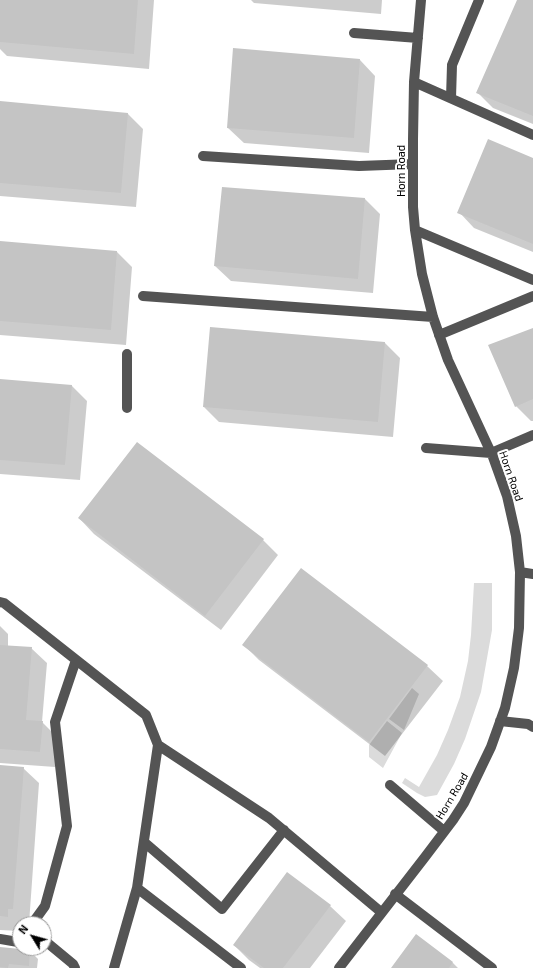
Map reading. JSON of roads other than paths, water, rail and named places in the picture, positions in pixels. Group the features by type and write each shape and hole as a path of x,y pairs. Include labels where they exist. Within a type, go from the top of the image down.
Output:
{"street":[{"name":"Horn Road","path":"339,968 444,831 464,802 480,772 505,708 514,668 519,628 520,572 516,536 507,496 491,453 448,360 439,335 422,274 415,230 413,164 414,82 421,0"},
{"path":"451,98 452,65 479,0"},
{"path":"354,33 418,38"},
{"path":"414,82 533,135"},
{"path":"203,156 359,166 413,164"},
{"path":"415,230 533,280"},
{"path":"143,296 433,317"},
{"path":"439,335 533,296"},
{"path":"127,354 127,408"},
{"path":"426,448 491,453 533,435"},
{"path":"520,572 533,574"},
{"path":"0,602 4,603 146,715 158,745 137,888 114,968"},
{"path":"38,916 45,906 67,826 55,722 76,660"},
{"path":"500,721 528,724 533,728"},
{"path":"158,745 269,818 381,912"},
{"path":"390,785 444,831"},
{"path":"144,842 222,909 284,830"},
{"path":"137,888 241,968"},
{"path":"395,894 491,968"},
{"path":"0,939 12,941"},
{"path":"52,947 73,964 75,968"}]}
